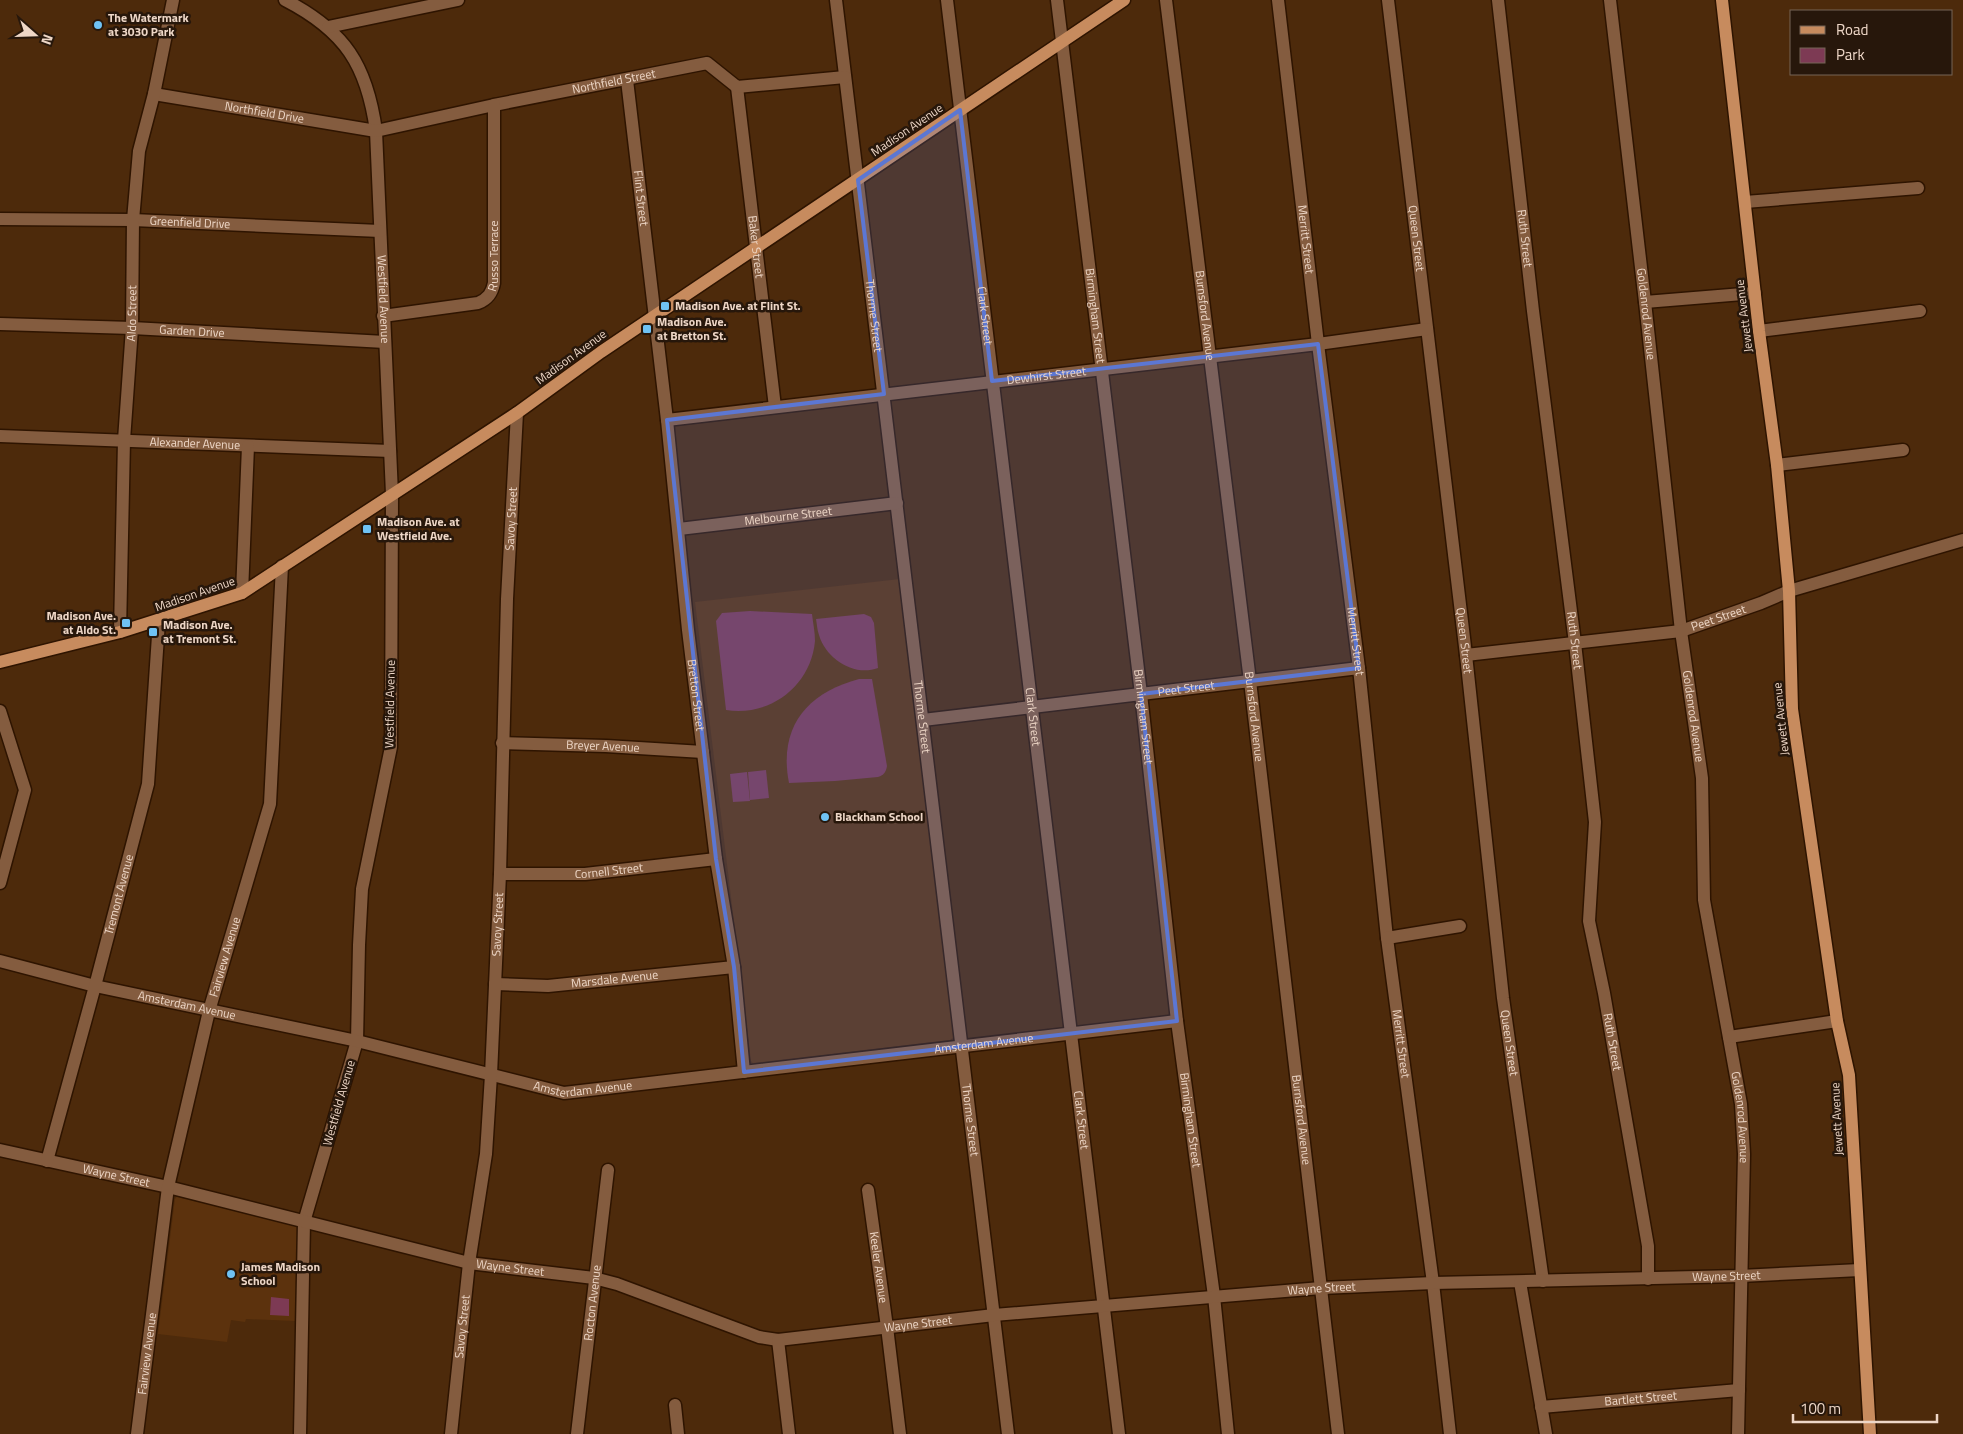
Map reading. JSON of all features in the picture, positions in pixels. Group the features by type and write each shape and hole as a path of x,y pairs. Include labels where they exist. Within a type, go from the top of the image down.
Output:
{"main road":[{"name":"Madison Avenue","path":"0,662 159,621 242,593 517,413 601,352 1124,0"},
{"name":"Jewett Avenue","path":"1722,0 1759,331 1777,465 1789,591 1792,709 1836,1021 1849,1075 1870,1434"}],"street":[{"name":"Aldo Street","path":"120,632 124,440 132,328 133,220 139,151 154,94 173,0"},
{"name":"Westfield Avenue","path":"285,0 328,26 345,46 360,70 369,90 376,131 392,494 391,747 362,890 358,945 357,1041 304,1222 300,1434"},
{"path":"328,26 458,0"},
{"name":"Thorme Street","path":"836,0 1008,1434"},
{"name":"Clark Street","path":"947,0 1119,1434"},
{"name":"Birmingham Street","path":"1057,0 1100,368 1141,694 1177,1021 1214,1296 1228,1434"},
{"name":"Burnsford Avenue","path":"1166,0 1250,681 1338,1434"},
{"name":"Merritt Street","path":"1278,0 1318,344 1359,668 1387,938 1433,1283 1450,1434"},
{"name":"Queen Street","path":"1388,0 1466,655 1503,998 1543,1281"},
{"name":"Ruth Street","path":"1498,0 1534,326 1575,643 1595,822 1589,921 1604,993 1648,1246 1648,1278"},
{"name":"Goldenrod Avenue","path":"1610,0 1646,302 1681,631 1702,778 1704,900 1741,1104 1744,1154 1738,1434"},
{"name":"Northfield Street","path":"376,131 494,105 707,63 737,87"},
{"path":"737,87 845,77"},
{"name":"Flint Street","path":"627,80 654,316"},
{"name":"Baker Street","path":"737,87 776,407"},
{"name":"Northfield Drive","path":"154,94 376,131"},
{"name":"Russo Terrace","path":"383,316 478,303 486,299 492,290 494,283 494,105"},
{"path":"1745,202 1918,188"},
{"name":"Greenfield Drive","path":"0,219 133,220 380,231"},
{"path":"1646,302 1755,293"},
{"path":"1759,331 1920,311"},
{"name":"Bretton Street","path":"654,316 679,529 688,630 716,859 734,967 744,1072"},
{"name":"Garden Drive","path":"0,324 132,328 385,342"},
{"name":"Dewhirst Street","path":"667,420 1209,355 1318,344 1428,329"},
{"name":"Savoy Street","path":"451,1434 468,1263 486,1154 500,874 507,599 517,413"},
{"name":"Alexander Avenue","path":"0,436 390,451"},
{"path":"242,593 248,446"},
{"path":"1777,465 1903,450"},
{"name":"Melbourne Street","path":"679,529 897,503"},
{"name":"Peet Street","path":"1466,655 1681,631 1761,603 1789,591 1963,540"},
{"name":"Fairview Avenue","path":"137,1434 168,1187 209,1011 270,804 282,566"},
{"name":"Tremont Avenue","path":"46,1161 95,986 148,784 159,621"},
{"name":"Peet Street","path":"923,720 1359,668"},
{"path":"0,711 25,790 0,882"},
{"name":"Breyer Avenue","path":"502,742 703,752"},
{"name":"Cornell Street","path":"500,874 585,874 716,859"},
{"path":"1387,938 1460,926"},
{"name":"Amsterdam Avenue","path":"0,961 95,986 357,1041 564,1093 1177,1021"},
{"name":"Marsdale Avenue","path":"495,984 548,986 734,967"},
{"path":"1730,1037 1836,1021"},
{"name":"Wayne Street","path":"0,1150 168,1187 468,1263 594,1278 617,1284 759,1337 778,1340 994,1314 1322,1288 1433,1283 1740,1276 1860,1270"},
{"name":"Rocton Avenue","path":"577,1434 608,1170"},
{"name":"Keeler Avenue","path":"868,1190 888,1327 900,1434"},
{"path":"1520,1282 1546,1434"},
{"path":"778,1340 789,1434"},
{"name":"Bartlett Street","path":"1541,1406 1739,1390"},
{"path":"675,1405 678,1434"}],"highlighted area":[{"path":"960,110 992,381 1318,344 1359,668 1141,694 1177,1021 744,1072 734,967 716,859 667,420 884,394 858,180"}],"shaded area":[{"name":"Blackham School","path":"900,579 954,1037 950,1040 753,1063 751,1061 695,602"},
{"name":"James Madison School","path":"178,1195 298,1226 296,1321 246,1319 245,1322 231,1320 227,1342 158,1334 175,1199"}],"green space":[{"path":"750,611 812,614 815,641 812,657 806,672 786,695 758,708 742,711 726,710 716,621 722,613"},
{"path":"864,614 871,617 874,623 878,668 869,670 851,668 834,658 823,644 818,633 816,619"},
{"path":"859,679 872,679 887,766 884,773 878,777 789,783 788,745 800,715 811,703 825,693"},
{"path":"766,770 769,798 750,800 748,772"},
{"path":"747,772 750,801 733,802 730,774"},
{"path":"271,1297 289,1299 289,1316 270,1315"}],"place":[{"name":"The Watermark at 3030 Park","path":"98,25"},
{"name":"Madison Ave. at Flint St.","path":"665,306"},
{"name":"Madison Ave. at Bretton St.","path":"647,329"},
{"name":"Madison Ave. at Westfield Ave.","path":"367,529"},
{"name":"Madison Ave. at Aldo St.","path":"126,623"},
{"name":"Madison Ave. at Tremont St.","path":"153,632"},
{"name":"Blackham School","path":"825,817"},
{"name":"James Madison School","path":"231,1274"}]}
